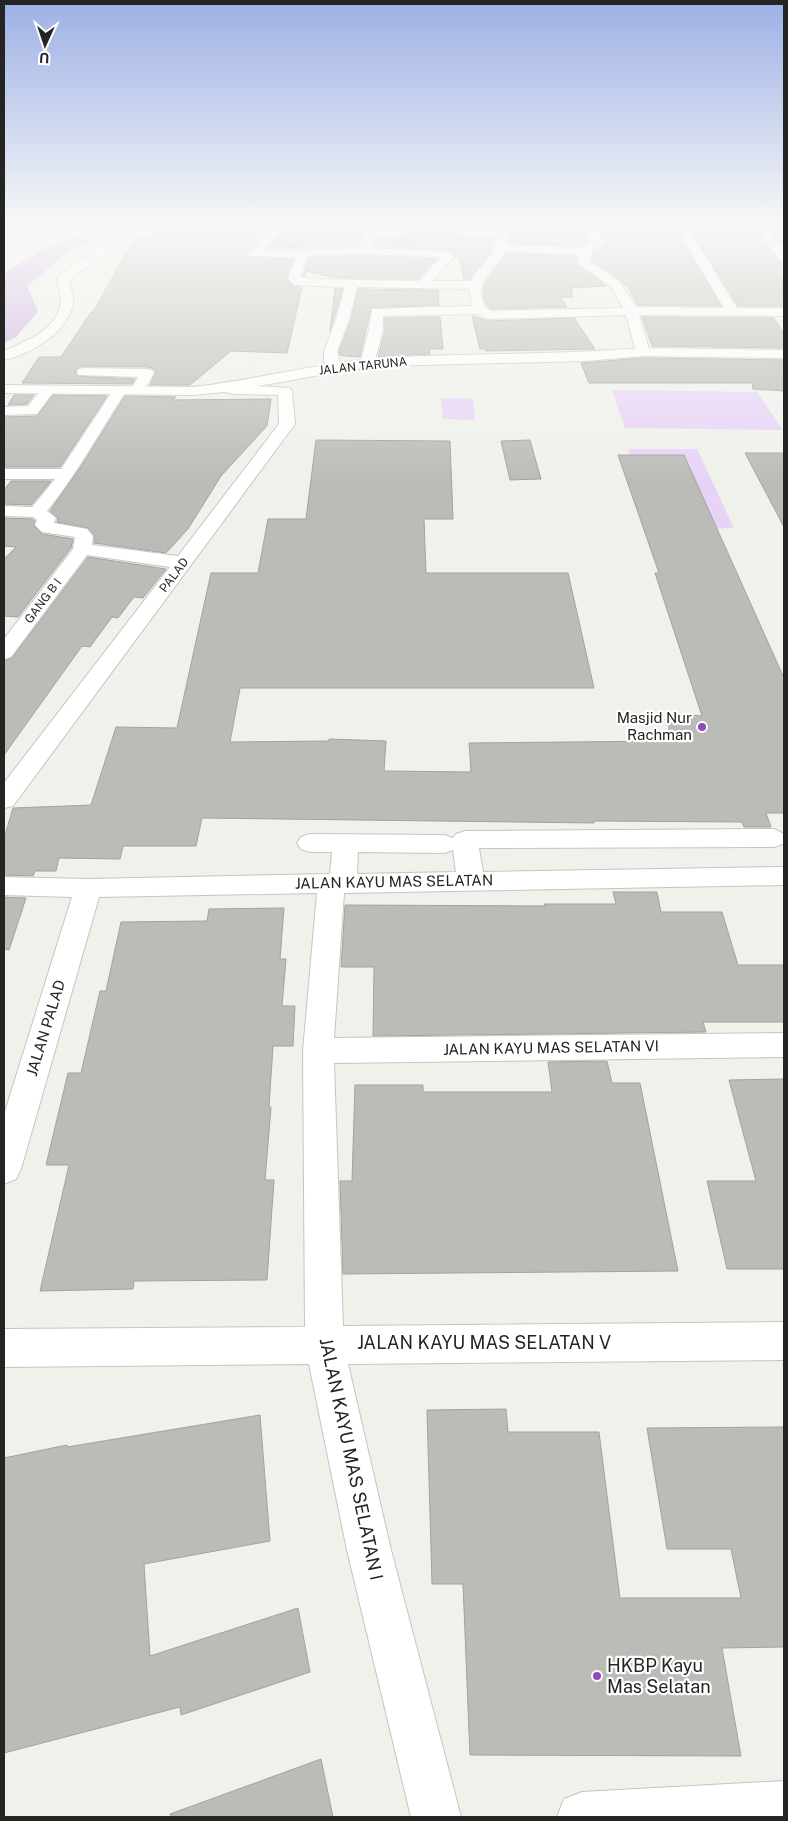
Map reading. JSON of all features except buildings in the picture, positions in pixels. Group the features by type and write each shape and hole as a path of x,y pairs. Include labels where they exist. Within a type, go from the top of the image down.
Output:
{"street":[{"path":"4,356 41,337 55,327 65,316 65,311"},
{"path":"334,368 330,361 331,344 341,327 345,311"},
{"path":"367,364 376,330 377,312 379,311"},
{"path":"482,311 492,316 630,311 784,312"},
{"path":"630,311 643,352"},
{"name":"JALAN TARUNA","path":"4,390 194,391 224,388 334,368 367,364 585,357 643,352 784,354"},
{"path":"37,512 67,474 86,440 128,390 147,373 84,372"},
{"name":"PALAD","path":"4,800 287,424 285,391 224,388"},
{"path":"4,412 32,411 48,390"},
{"path":"4,474 67,474"},
{"path":"4,511 37,512 47,518 44,525 48,528 82,533 84,536 82,549 184,563"},
{"name":"GANG B I","path":"4,653 82,549"},
{"path":"471,881 465,840 774,838"},
{"path":"648,839 656,878"},
{"path":"310,842 444,844"},
{"name":"JALAN KAYU MAS SELATAN I","path":"345,843 337,883 318,1051 324,1344 369,1550 436,1817"},
{"name":"JALAN KAYU MAS SELATAN","path":"4,886 88,888 784,876"},
{"name":"JALAN PALAD","path":"4,1169 88,888"},
{"name":"JALAN KAYU MAS SELATAN VI","path":"318,1051 784,1045"},
{"name":"JALAN KAYU MAS SELATAN V","path":"4,1348 784,1341"},
{"path":"582,1817 784,1806"}],"shaded area":[{"path":"4,311 38,311 15,338 4,343"},
{"path":"612,390 757,392 783,430 625,428"},
{"path":"441,398 473,398 475,420 443,419"},
{"path":"628,449 697,449 734,528 656,529"}],"place":[{"name":"Masjid Nur Rachman","path":"702,727"},
{"name":"HKBP Kayu Mas Selatan","path":"597,1676"}]}
